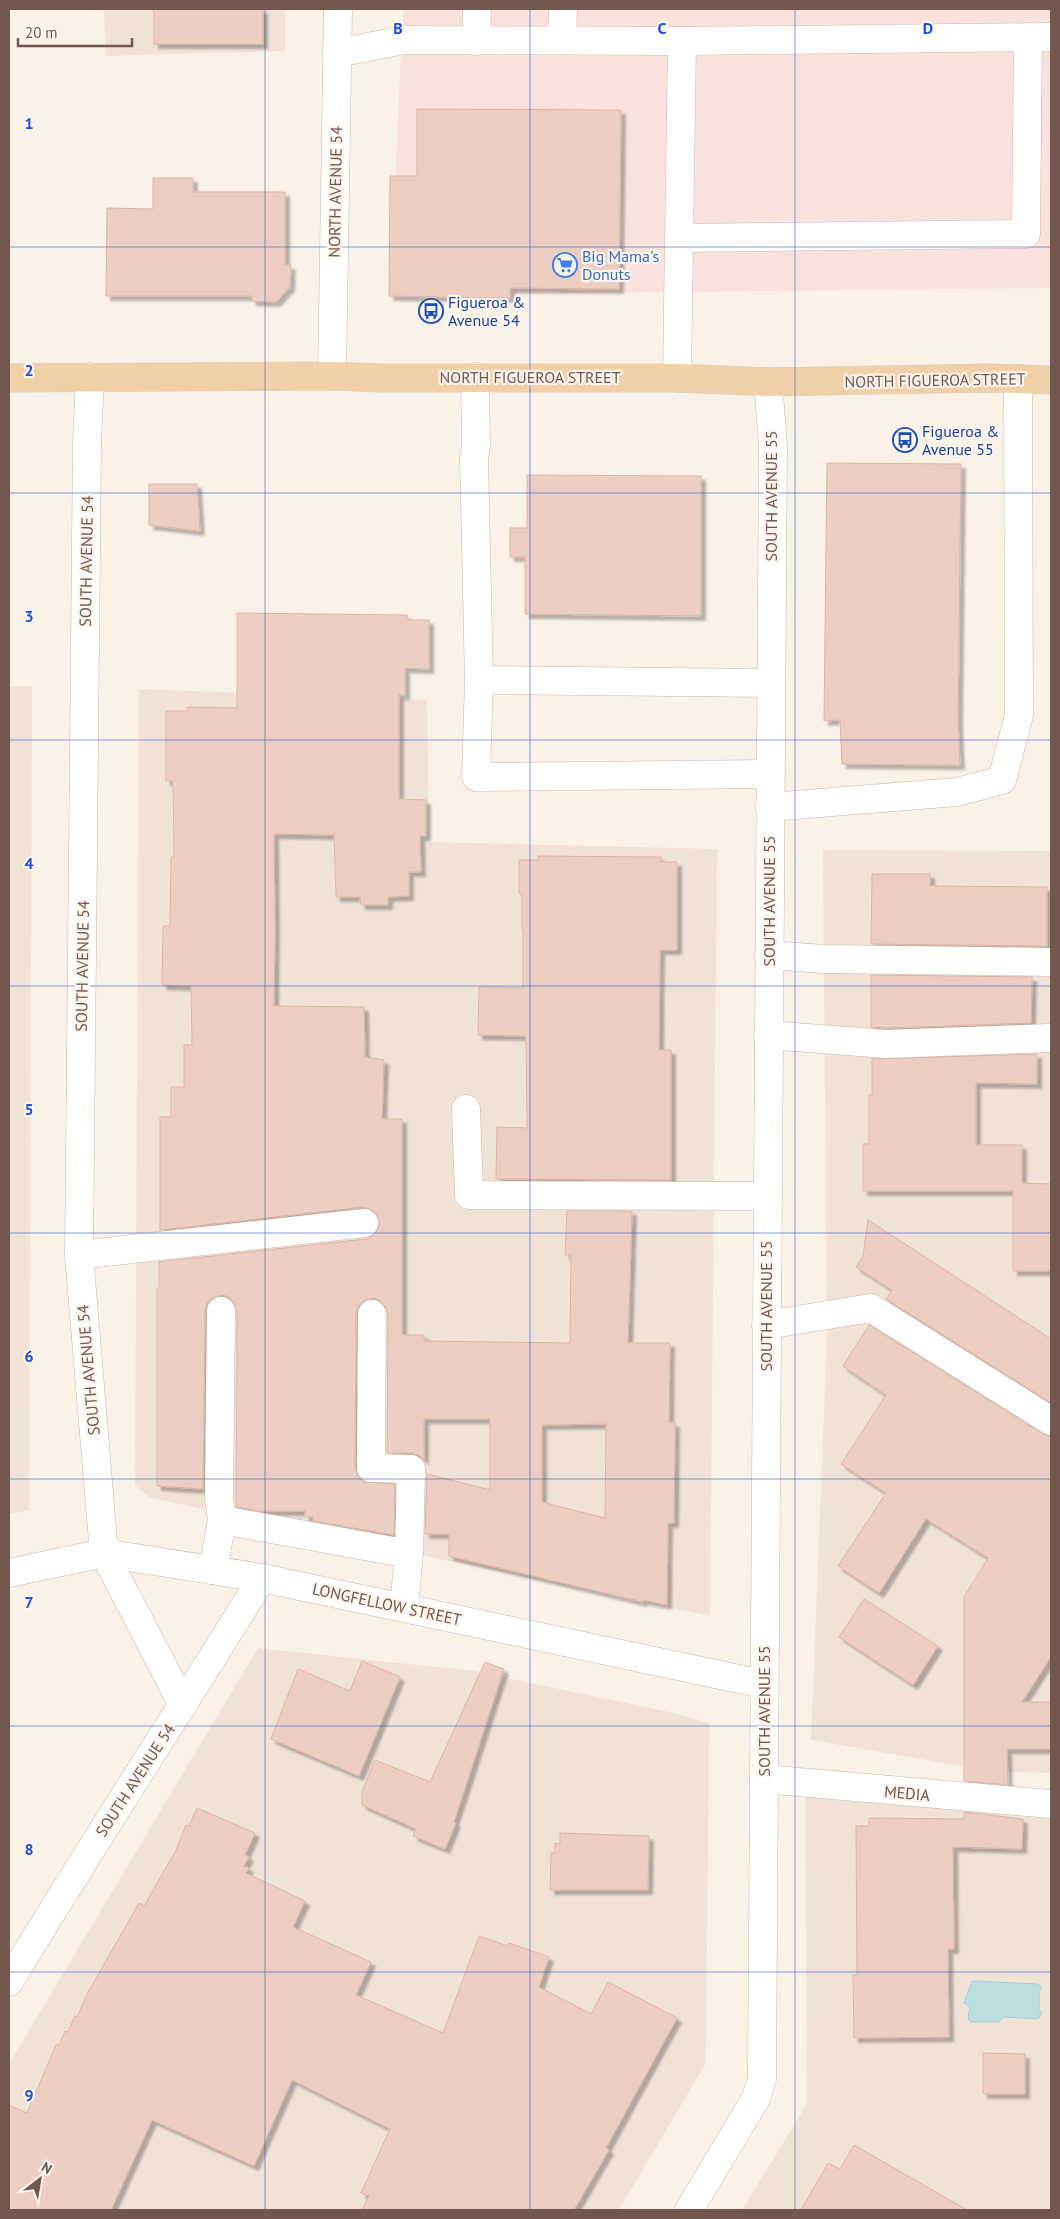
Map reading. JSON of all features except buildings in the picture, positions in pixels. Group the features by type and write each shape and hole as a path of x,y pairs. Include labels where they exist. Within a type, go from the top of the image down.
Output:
{"main road":[{"name":"NORTH FIGUEROA STREET","path":"9,378 332,376 380,378 677,378 768,382 1051,380"}],"street":[{"name":"NORTH AVENUE 54","path":"332,376 338,9"},
{"path":"476,41 477,9"},
{"path":"562,40 563,9"},
{"path":"337,53 404,40 682,41 1040,37 1026,234 680,238"},
{"path":"677,378 682,41"},
{"path":"475,377 476,445 474,459 479,680 476,777 770,774"},
{"name":"SOUTH AVENUE 54","path":"90,378 87,443 79,1255 104,1553"},
{"path":"770,807 957,792 1002,780 1019,715 1018,379"},
{"name":"SOUTH AVENUE 55","path":"689,2210 756,2098 762,2079 763,1684 773,445 768,382"},
{"path":"479,680 771,683"},
{"path":"769,955 824,959 1051,962"},
{"path":"768,1035 886,1044 1051,1038"},
{"path":"466,1109 469,1195 767,1196"},
{"path":"79,1255 364,1223"},
{"path":"766,1325 871,1308 1051,1421"},
{"path":"213,1570 222,1520 220,1498 221,1311"},
{"path":"372,1314 371,1468 411,1469 404,1607"},
{"path":"222,1520 408,1554"},
{"path":"104,1553 183,1705"},
{"name":"LONGFELLOW STREET","path":"9,1573 104,1553 262,1578 763,1684"},
{"name":"SOUTH AVENUE 54","path":"9,1982 70,1880 262,1578"},
{"name":"MEDIA","path":"764,1779 1051,1804"}],"shaded area":[{"path":"104,9 285,9 285,51 106,56"},
{"path":"403,9 1051,9 1051,288 390,295"},
{"path":"32,686 29,1510 9,1514 9,687"},
{"path":"139,689 427,700 429,842 717,849 710,1616 151,1498 135,1485"},
{"path":"823,850 1051,851 1051,1773 990,1771 811,1740 827,1338"},
{"path":"258,1648 474,1671 669,1712 709,1723 706,2063 619,2210 9,2210 9,2064"},
{"path":"805,1793 1051,1812 1051,2210 742,2210 807,2104"}],"water":[{"path":"972,1981 1038,1984 1042,1988 1039,1992 1039,2009 1042,2013 1038,2019 1003,2017 999,2022 971,2022 968,2019 970,2006 964,2003"}],"place":[{"name":"Big Mama's Donuts","path":"565,265"},
{"name":"Figueroa & Avenue 54","path":"431,311"},
{"name":"Figueroa & Avenue 55","path":"905,440"}]}
